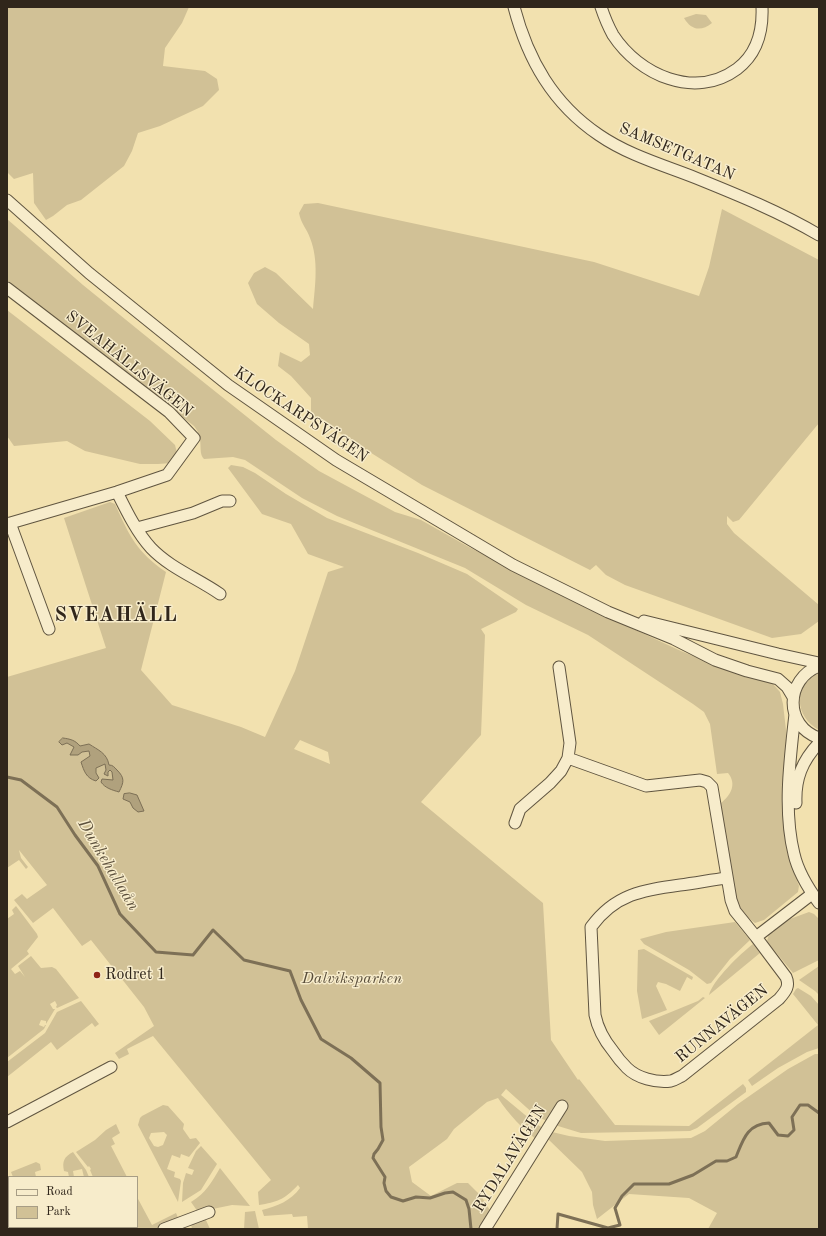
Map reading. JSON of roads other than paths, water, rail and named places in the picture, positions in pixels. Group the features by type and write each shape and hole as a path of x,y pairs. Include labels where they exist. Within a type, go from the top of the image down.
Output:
{"street":[{"name":"SAMSETGATAN","path":"514,7 519,26 527,46 535,65 546,83 571,112 600,135 635,155 773,210 819,235"},
{"path":"601,7 604,18 613,35 637,61 663,77 677,82 698,84 725,76 740,66 747,59 755,47 761,33 763,21 762,7"},
{"name":"KLOCKARPSVÄGEN","path":"7,200 89,273 228,385 336,460 513,565 608,612"},
{"name":"SVEAHÄLLSVÄGEN","path":"7,288 169,412 194,438 167,475 117,492 9,524"},
{"path":"117,492 137,528 150,547 171,564 220,594"},
{"path":"137,528 193,513 222,501 230,501"},
{"path":"9,524 49,629"},
{"path":"608,612 819,663"},
{"path":"608,612 674,639 715,660 746,671 778,679 793,697"},
{"path":"756,937 816,899 803,880 794,856 790,833 788,788 795,714 793,697 801,678 819,666"},
{"path":"515,823 520,808 550,783 568,758 570,743 559,667"},
{"path":"795,714 801,726 819,738"},
{"path":"803,880 796,830 795,791 801,769 819,743"},
{"name":"RUNNAVÄGEN","path":"568,758 646,786 700,780 707,782 712,787 731,900 735,911 786,976 788,983 786,991 779,999 682,1076 671,1081 660,1081 636,1075 627,1069 609,1046 597,1026 595,1016 591,927 598,918 614,904 645,890 727,878"},
{"path":"7,1122 111,1066"},
{"name":"RYDALAVÄGEN","path":"485,1229 562,1106"},
{"path":"164,1229 209,1212"}],"waterway":[{"name":"Dunkehallaån","path":"7,777 21,780 57,807 98,866 120,914 156,952 193,955 213,930 244,960 290,971 301,1000 321,1039 351,1058 380,1083 381,1127 383,1140 373,1158 385,1177 384,1183 386,1191 391,1197 403,1201 416,1197 430,1198 453,1192 466,1200 469,1209 471,1229"},
{"name":"Dunkehallaån","path":"557,1229 558,1214 608,1228 620,1225 615,1208 622,1196 634,1184 669,1184 693,1175 716,1161 727,1161 736,1157 747,1134 756,1126 762,1124 769,1123 778,1135 788,1136 794,1130 792,1117 800,1105 808,1105 819,1113"}],"place":[{"name":"Rodret 1","path":"97,975"}],"district":[{"name":"SVEAHÄLL","path":"116,616"}],"park label":[{"name":"Dalviksparken","path":"352,979"}]}
